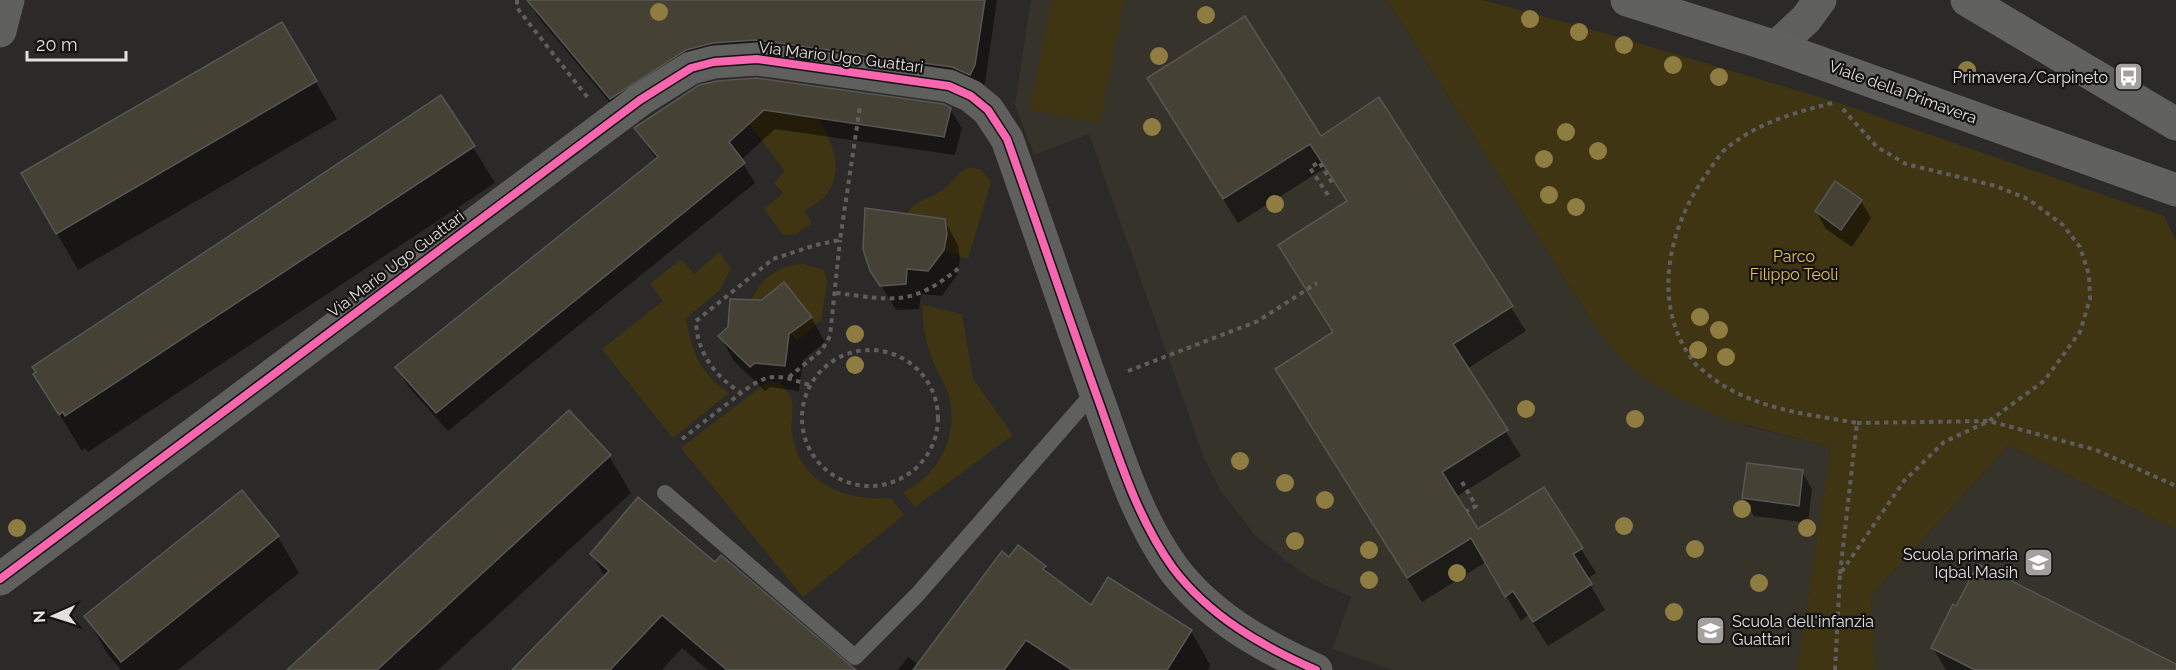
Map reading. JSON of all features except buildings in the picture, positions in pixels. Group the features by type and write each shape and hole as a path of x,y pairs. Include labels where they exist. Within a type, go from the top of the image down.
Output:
{"main road":[{"name":"Viale della Primavera","path":"1627,0 1776,47 2176,190"},
{"path":"1967,0 2176,124"}],"street":[{"path":"0,31 8,0"},
{"path":"1776,47 1806,19 1820,0"},
{"name":"Via Mario Ugo Guattari","path":"0,579 607,123 681,73 714,62 757,59 949,86 971,96 996,119 1006,139 1095,392 1140,509 1173,567 1201,599 1233,626 1268,648 1316,670"}],"lane":[{"path":"665,493 855,657 917,595 1095,392"}],"path":[{"path":"517,0 517,8 607,123"},
{"path":"788,377 822,350 830,336 840,240 865,73"},
{"path":"1840,574 1904,482 1944,442 1989,421 2044,381 2080,332 2090,299 2089,274 2080,247 2063,225 2028,199 1996,186 1906,164 1877,147 1836,102 1772,119 1726,148 1698,186 1674,237 1667,292 1672,325 1694,363 1728,389 1770,407 1857,423 1989,421 2096,450 2176,486"},
{"path":"1328,195 1310,168 1319,162 1333,184 1335,183"},
{"path":"741,393 725,383 713,370 702,352 696,321 773,259 816,244 840,240"},
{"path":"836,293 893,300 904,298 939,284 960,267"},
{"path":"1128,371 1258,321 1317,284"},
{"path":"866,349 889,351 910,362 926,378 936,399 939,423 933,445 922,464 904,478 883,486 861,486 840,480 822,467 808,449 802,428 802,406 809,385 824,366 843,354 866,349"},
{"path":"682,439 763,377 788,377 809,385"},
{"path":"1835,670 1840,574 1857,423"},
{"path":"1462,482 1476,506 1467,511"}],"shaded area":[{"path":"1031,0 1387,0 1595,326 1747,426 1831,447 1797,670 1393,670 1332,649 1351,597 1312,579 1286,561 1254,534 1220,490 1203,455 1089,134 1034,155 1015,105"},
{"name":"Scuola primaria Iqbal Masih","path":"2009,445 2176,530 2176,670 1876,670 1871,596"}],"green space":[{"path":"1052,0 1124,0 1100,123 1030,110"},
{"name":"Parco Filippo Teoli","path":"1387,0 1483,0 1611,35 1836,102 2164,216 2176,241 2176,530 2009,445 1871,596 1876,670 1797,670 1831,447 1724,418 1674,396 1650,381 1624,360 1595,326"},
{"path":"764,110 817,118 834,154 836,164 833,183 826,196 805,211 812,223 796,234 783,235 764,209 783,193 774,183 785,171 749,124"},
{"path":"971,167 981,170 991,182 968,259 944,250 947,234 945,219 908,213 919,202 944,189 959,174"},
{"path":"719,252 731,268 720,290 686,318 698,360 711,378 729,393 673,438 602,349 663,301 650,284 681,259 694,274"},
{"path":"803,264 824,270 827,282 821,320 797,341 791,333 811,317 784,283 762,300 751,300 760,285 772,274 786,267"},
{"path":"922,305 962,314 973,379 1013,435 915,507 903,492 916,485 936,465 948,440 951,426 949,397 927,344"},
{"path":"767,382 779,382 790,396 792,430 797,452 815,477 842,493 891,498 904,515 803,597 681,448"}],"cycle path":[{"path":"0,579 640,100 691,68 714,62 757,59 949,86 971,96 988,110 1007,139 1122,466 1139,508 1160,549 1187,585 1220,615 1276,651 1316,670"}],"place":[{"name":"Primavera/Carpineto","path":"2129,77"},
{"name":"Scuola primaria Iqbal Masih","path":"2039,563"},
{"name":"Scuola dell'infanzia Guattari","path":"1711,630"}]}
